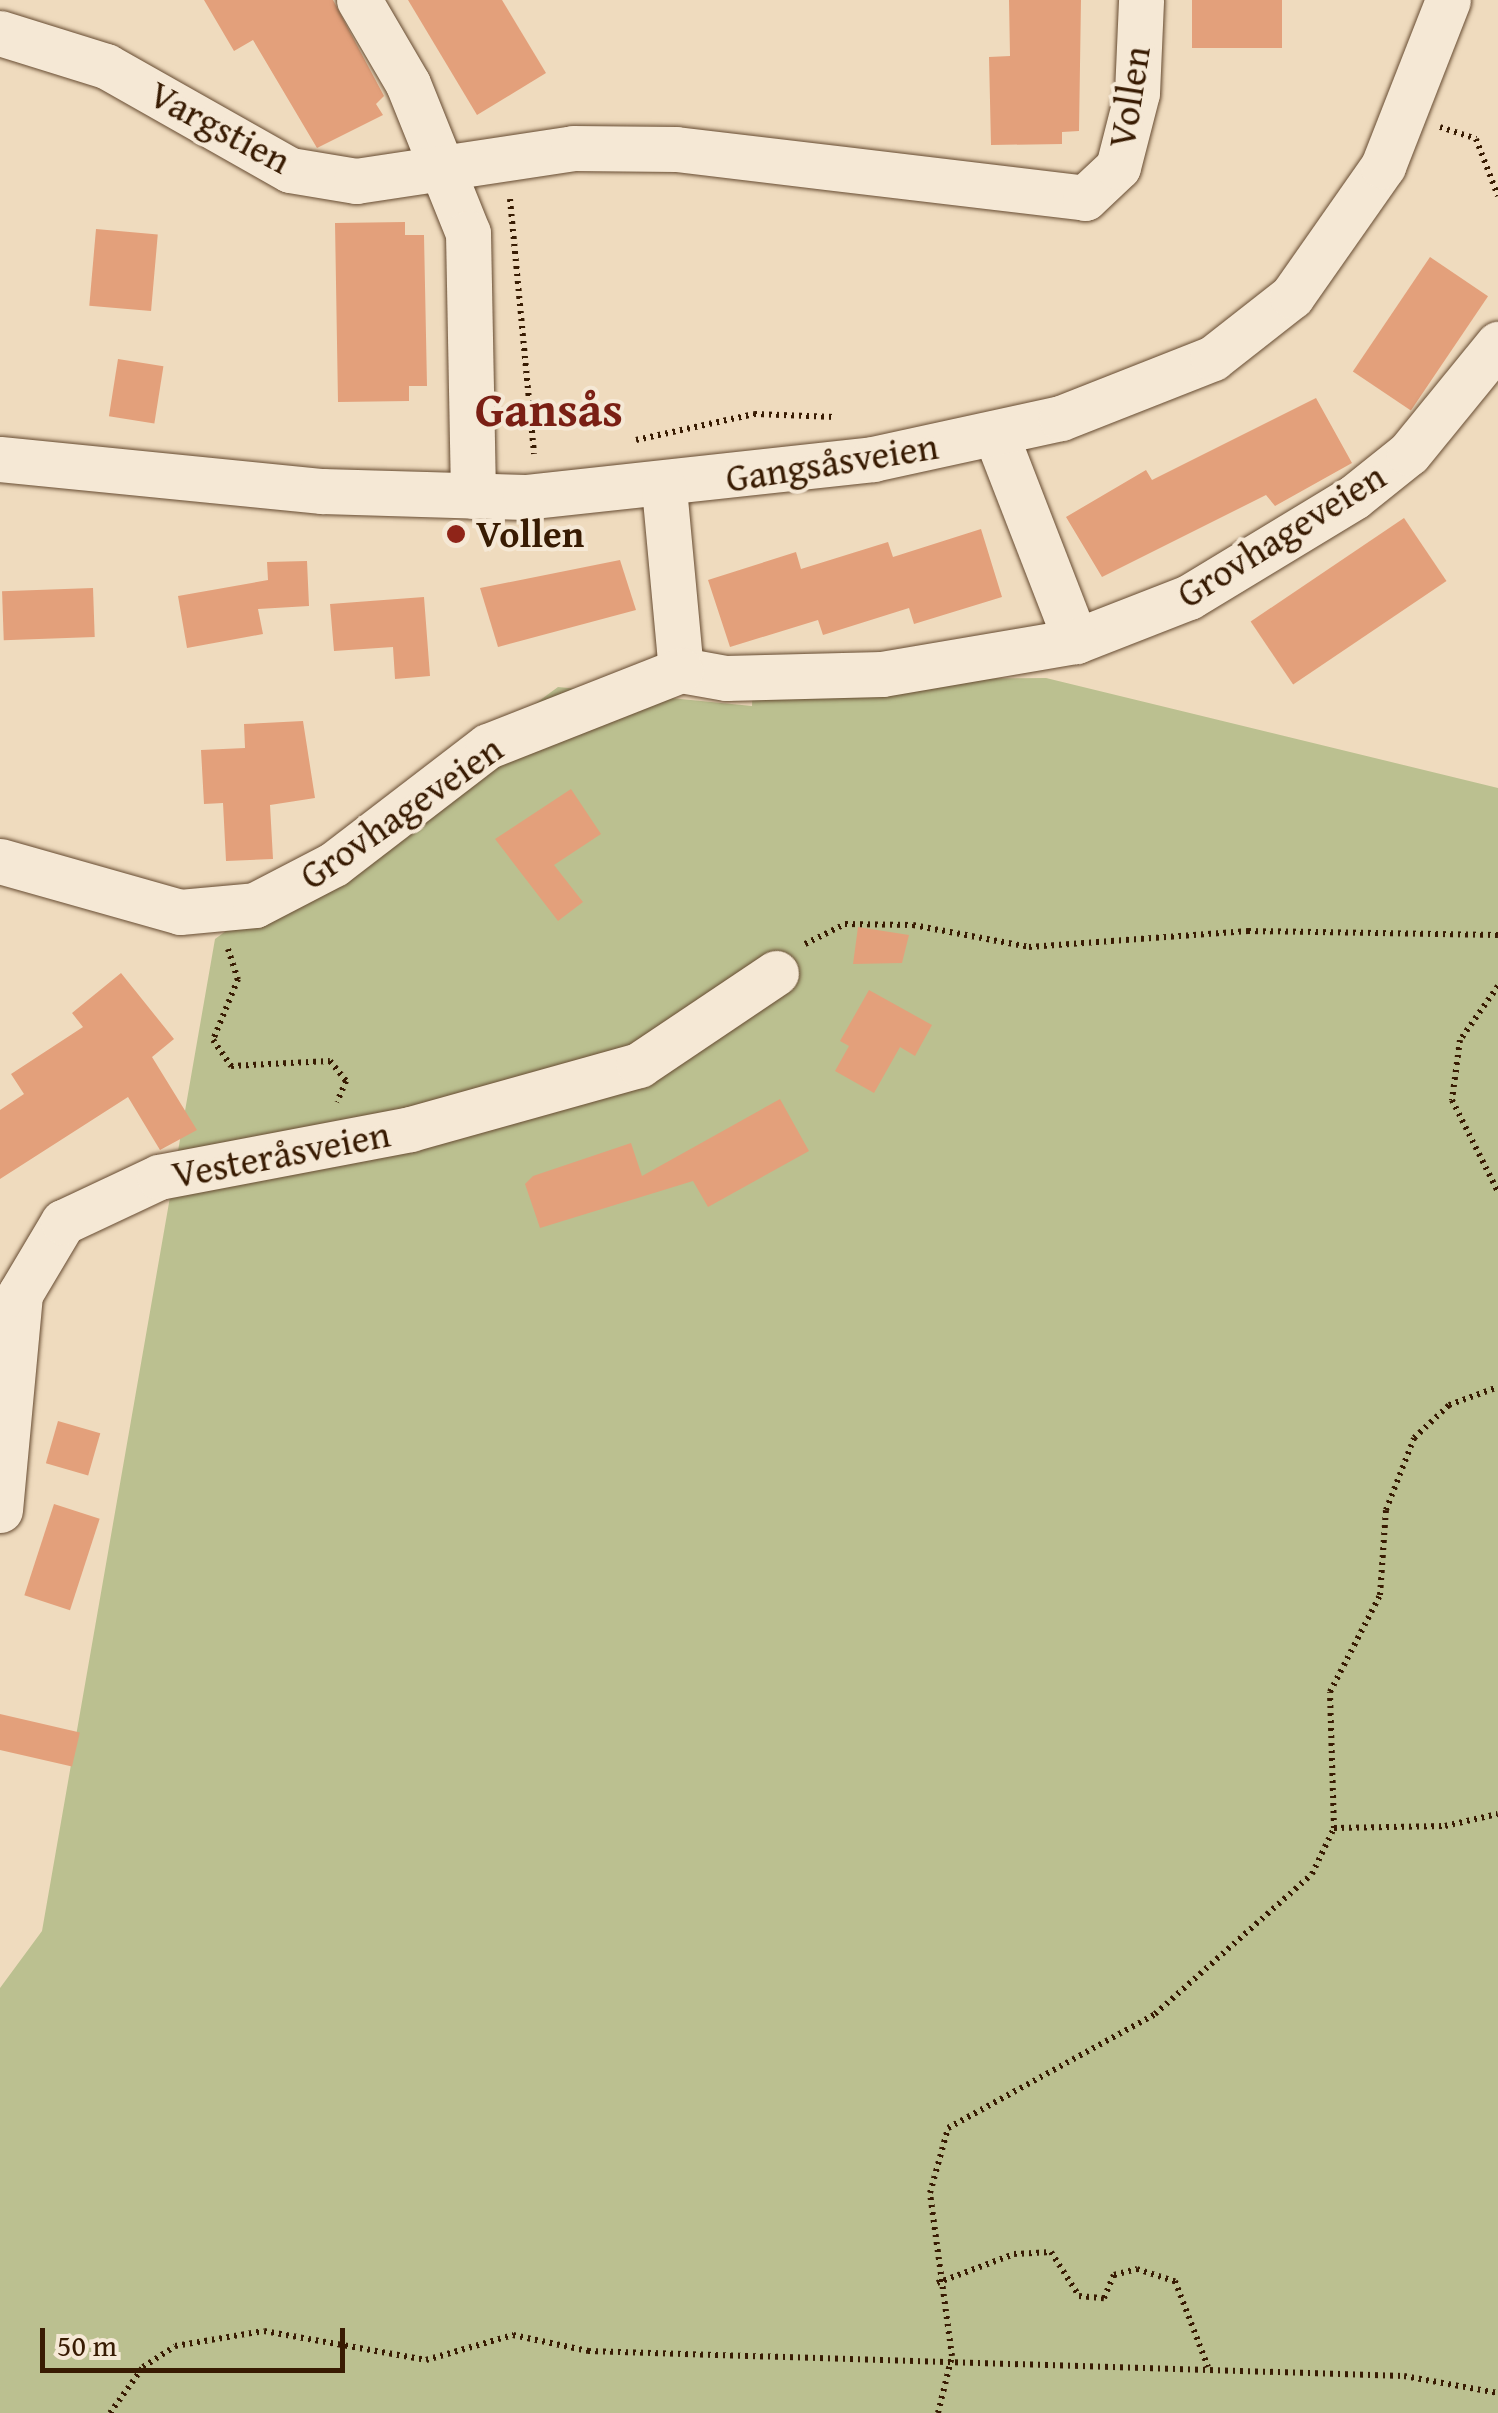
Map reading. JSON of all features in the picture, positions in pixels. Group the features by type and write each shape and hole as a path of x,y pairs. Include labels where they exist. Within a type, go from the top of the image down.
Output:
{"street":[{"path":"358,0 448,171 468,233 472,496"},
{"name":"Vollen","path":"448,171 573,148 676,149 1086,198 1118,167 1137,93 1141,0"},
{"name":"Gangsåsveien","path":"0,459 472,496 664,488 996,434 1174,378 1254,330 1331,252 1410,107 1448,0"},
{"name":"Vargstien","path":"0,33 106,66 290,170 356,181 448,171"},
{"name":"Grovhageveien","path":"217,914 319,873 488,746 681,670 726,678 882,674 1076,641 1189,597 1354,498 1409,453 1498,344"},
{"path":"996,434 1076,641"},
{"path":"664,488 681,670"},
{"path":"0,861 217,914"},
{"name":"Vesteråsveien","path":"0,1510 20,1294 63,1222 159,1176 320,1142 410,1129 639,1065 776,973"}],"path":[{"path":"1410,107 1476,139 1498,196"},
{"path":"498,160 518,228 529,448 553,459"},
{"path":"621,446 708,420 848,418"},
{"path":"217,914 238,979 213,1040 231,1066 330,1061 346,1080 320,1142"},
{"path":"776,973 816,932 845,924 913,925 1029,947 1248,931 1498,935"},
{"path":"1498,986 1460,1040 1452,1100 1498,1192"},
{"path":"938,2413 952,2356 937,2283 930,2193 948,2128 1154,2014 1312,1874 1334,1828 1330,1692 1380,1595 1386,1510 1414,1438 1449,1406 1498,1386"},
{"path":"1334,1828 1445,1826 1498,1814"},
{"path":"937,2283 1014,2254 1051,2252 1079,2296 1104,2298 1114,2275 1137,2269 1176,2281 1208,2367"},
{"path":"110,2413 143,2367 175,2346 264,2331 426,2360 513,2335 588,2351 952,2356 1404,2376 1498,2393"}],"green space":[{"path":"1046,678 1498,788 1498,2413 0,2413 0,1988 42,1931 215,939 558,687 752,706 753,680"}],"building":[{"path":"204,0 333,0 384,96 376,104 383,115 317,148 253,40 234,51"},
{"path":"408,0 502,0 546,73 477,115"},
{"path":"1009,0 1081,0 1079,131 1062,132 1062,144 991,145 989,57 1010,56"},
{"path":"1192,0 1282,0 1282,48 1192,48"},
{"path":"405,222 405,235 424,235 427,386 409,386 409,401 338,402 335,223"},
{"path":"96,229 158,234 151,311 89,306"},
{"path":"1430,257 1488,296 1411,411 1353,371"},
{"path":"118,359 163,366 154,423 109,416"},
{"path":"1316,398 1352,463 1275,506 1266,495 1102,577 1066,517 1146,470 1152,480"},
{"path":"1404,518 1446,581 1293,684 1251,621"},
{"path":"981,529 1002,597 914,624 909,608 823,635 818,620 730,647 708,580 796,552 801,569 888,542 893,557"},
{"path":"620,560 636,610 498,647 480,588"},
{"path":"307,561 309,606 258,609 263,634 187,648 178,596 268,580 267,562"},
{"path":"93,588 95,637 4,640 2,591"},
{"path":"424,597 430,676 395,679 393,647 334,651 330,604"},
{"path":"303,721 315,798 270,805 273,859 226,861 223,803 204,804 201,750 245,748 244,724"},
{"path":"571,789 601,834 554,865 583,902 558,921 495,839"},
{"path":"858,927 909,935 902,963 853,964"},
{"path":"121,973 174,1039 152,1057 197,1130 160,1150 128,1097 0,1179 0,1110 24,1094 11,1074 83,1027 72,1013"},
{"path":"869,990 932,1025 915,1056 900,1047 874,1093 835,1071 849,1046 840,1041"},
{"path":"780,1099 809,1151 708,1207 693,1181 540,1228 525,1184 533,1176 631,1143 642,1176"},
{"path":"58,1421 100,1433 88,1475 46,1463"},
{"path":"54,1504 100,1519 70,1610 24,1595"},
{"path":"0,1714 80,1732 72,1767 0,1750"}],"place":[{"name":"Vollen","path":"456,534"}],"district":[{"name":"Gansås","path":"549,409"}]}
